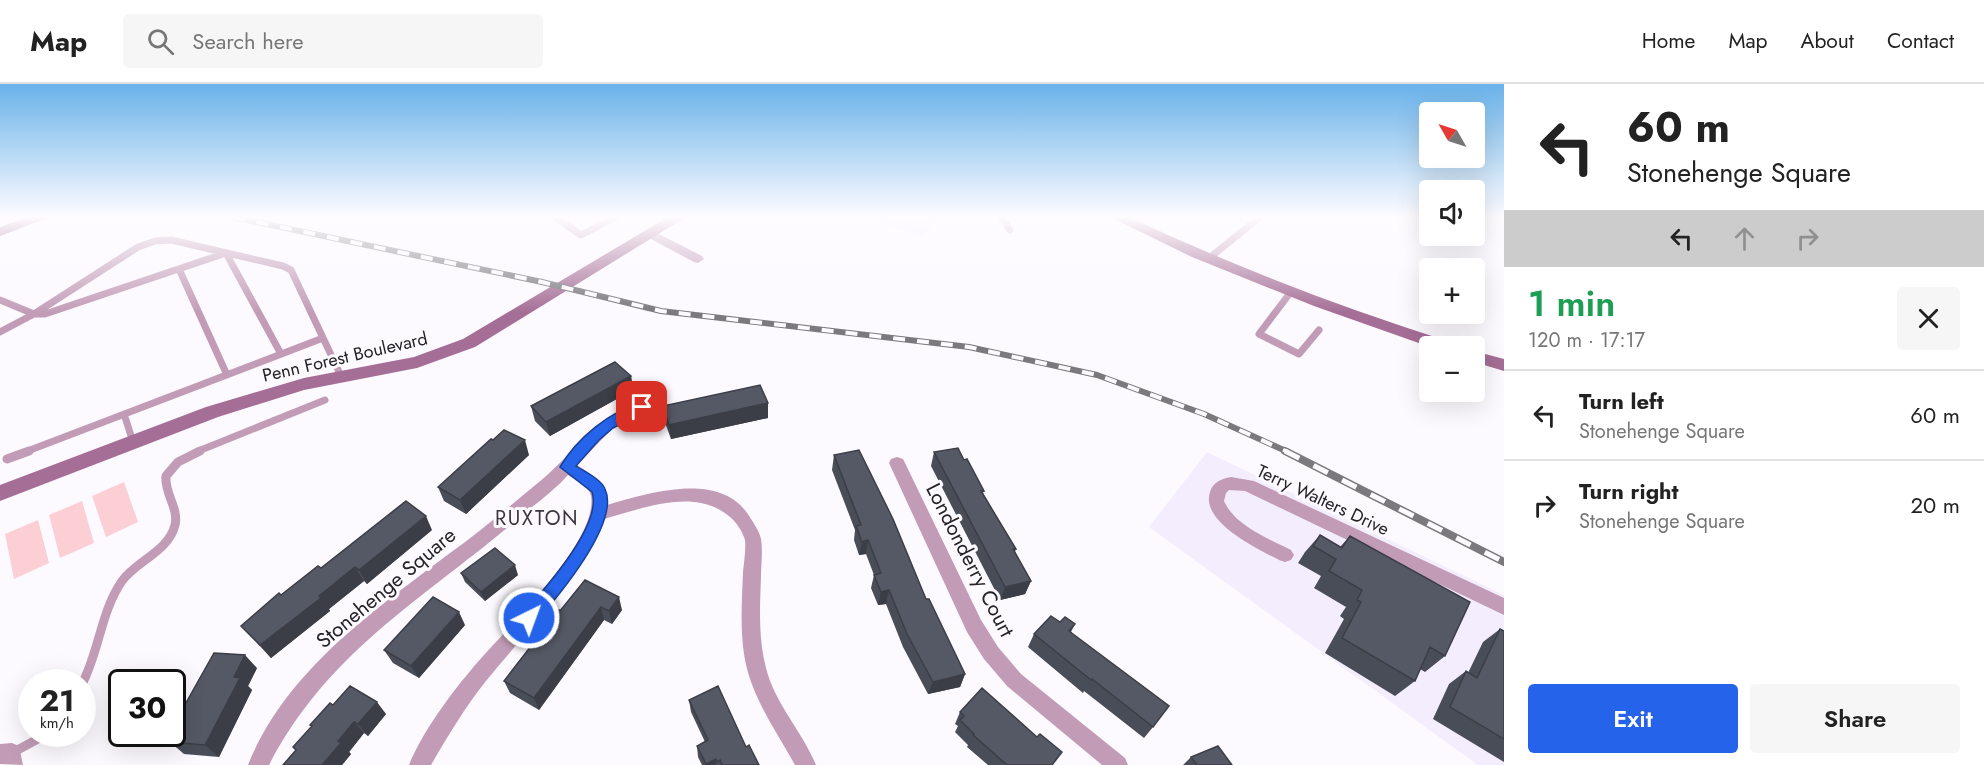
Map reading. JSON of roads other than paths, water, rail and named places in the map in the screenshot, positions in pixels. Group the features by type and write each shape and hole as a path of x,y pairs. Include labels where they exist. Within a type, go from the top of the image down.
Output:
{"street":[{"name":"Penn Forest Boulevard","path":"0,493 259,397 341,376 417,362 469,343 533,307 627,249"},
{"path":"678,249 699,260"},
{"path":"1185,249 1290,292 1419,337"},
{"path":"1485,359 1504,365"},
{"name":"Stonehenge Square","path":"258,765 275,733 297,700 327,665 372,623 474,545 567,467 594,436 608,424 642,407"},
{"name":"Londonderry Court","path":"897,463 974,626 991,653 1014,680 1118,765"},
{"path":"419,765 446,721 477,678 554,590 576,560 591,533 601,498 598,489 567,467"},
{"name":"Terry Walters Drive","path":"1285,555 1246,534 1219,512 1215,496 1219,489 1226,483 1248,485 1504,607"},
{"path":"598,514 657,498 693,494 724,502 739,512 747,523 753,538 753,650 756,669 766,694 806,765"}],"lane":[{"path":"0,332 34,314 78,284 137,249"},
{"path":"208,249 284,266 291,270 341,376"},
{"path":"1208,259 1221,249"},
{"path":"0,300 34,314 45,314 226,253"},
{"path":"226,253 281,354"},
{"path":"180,269 227,375"},
{"path":"1290,292 1259,334 1299,354 1319,330"},
{"path":"7,459 323,338"},
{"path":"87,669 113,596 122,580 139,562 159,548 174,526 176,518 164,481 167,471 180,460 228,438 325,400"},
{"path":"124,414 133,442"},
{"path":"8,757 26,747"}],"railway":[{"path":"384,249 542,282 661,311 969,347 1097,375 1204,414 1288,452"},
{"path":"1285,451 1504,562"}],"district":[{"name":"RUXTON","path":"537,518"}]}
